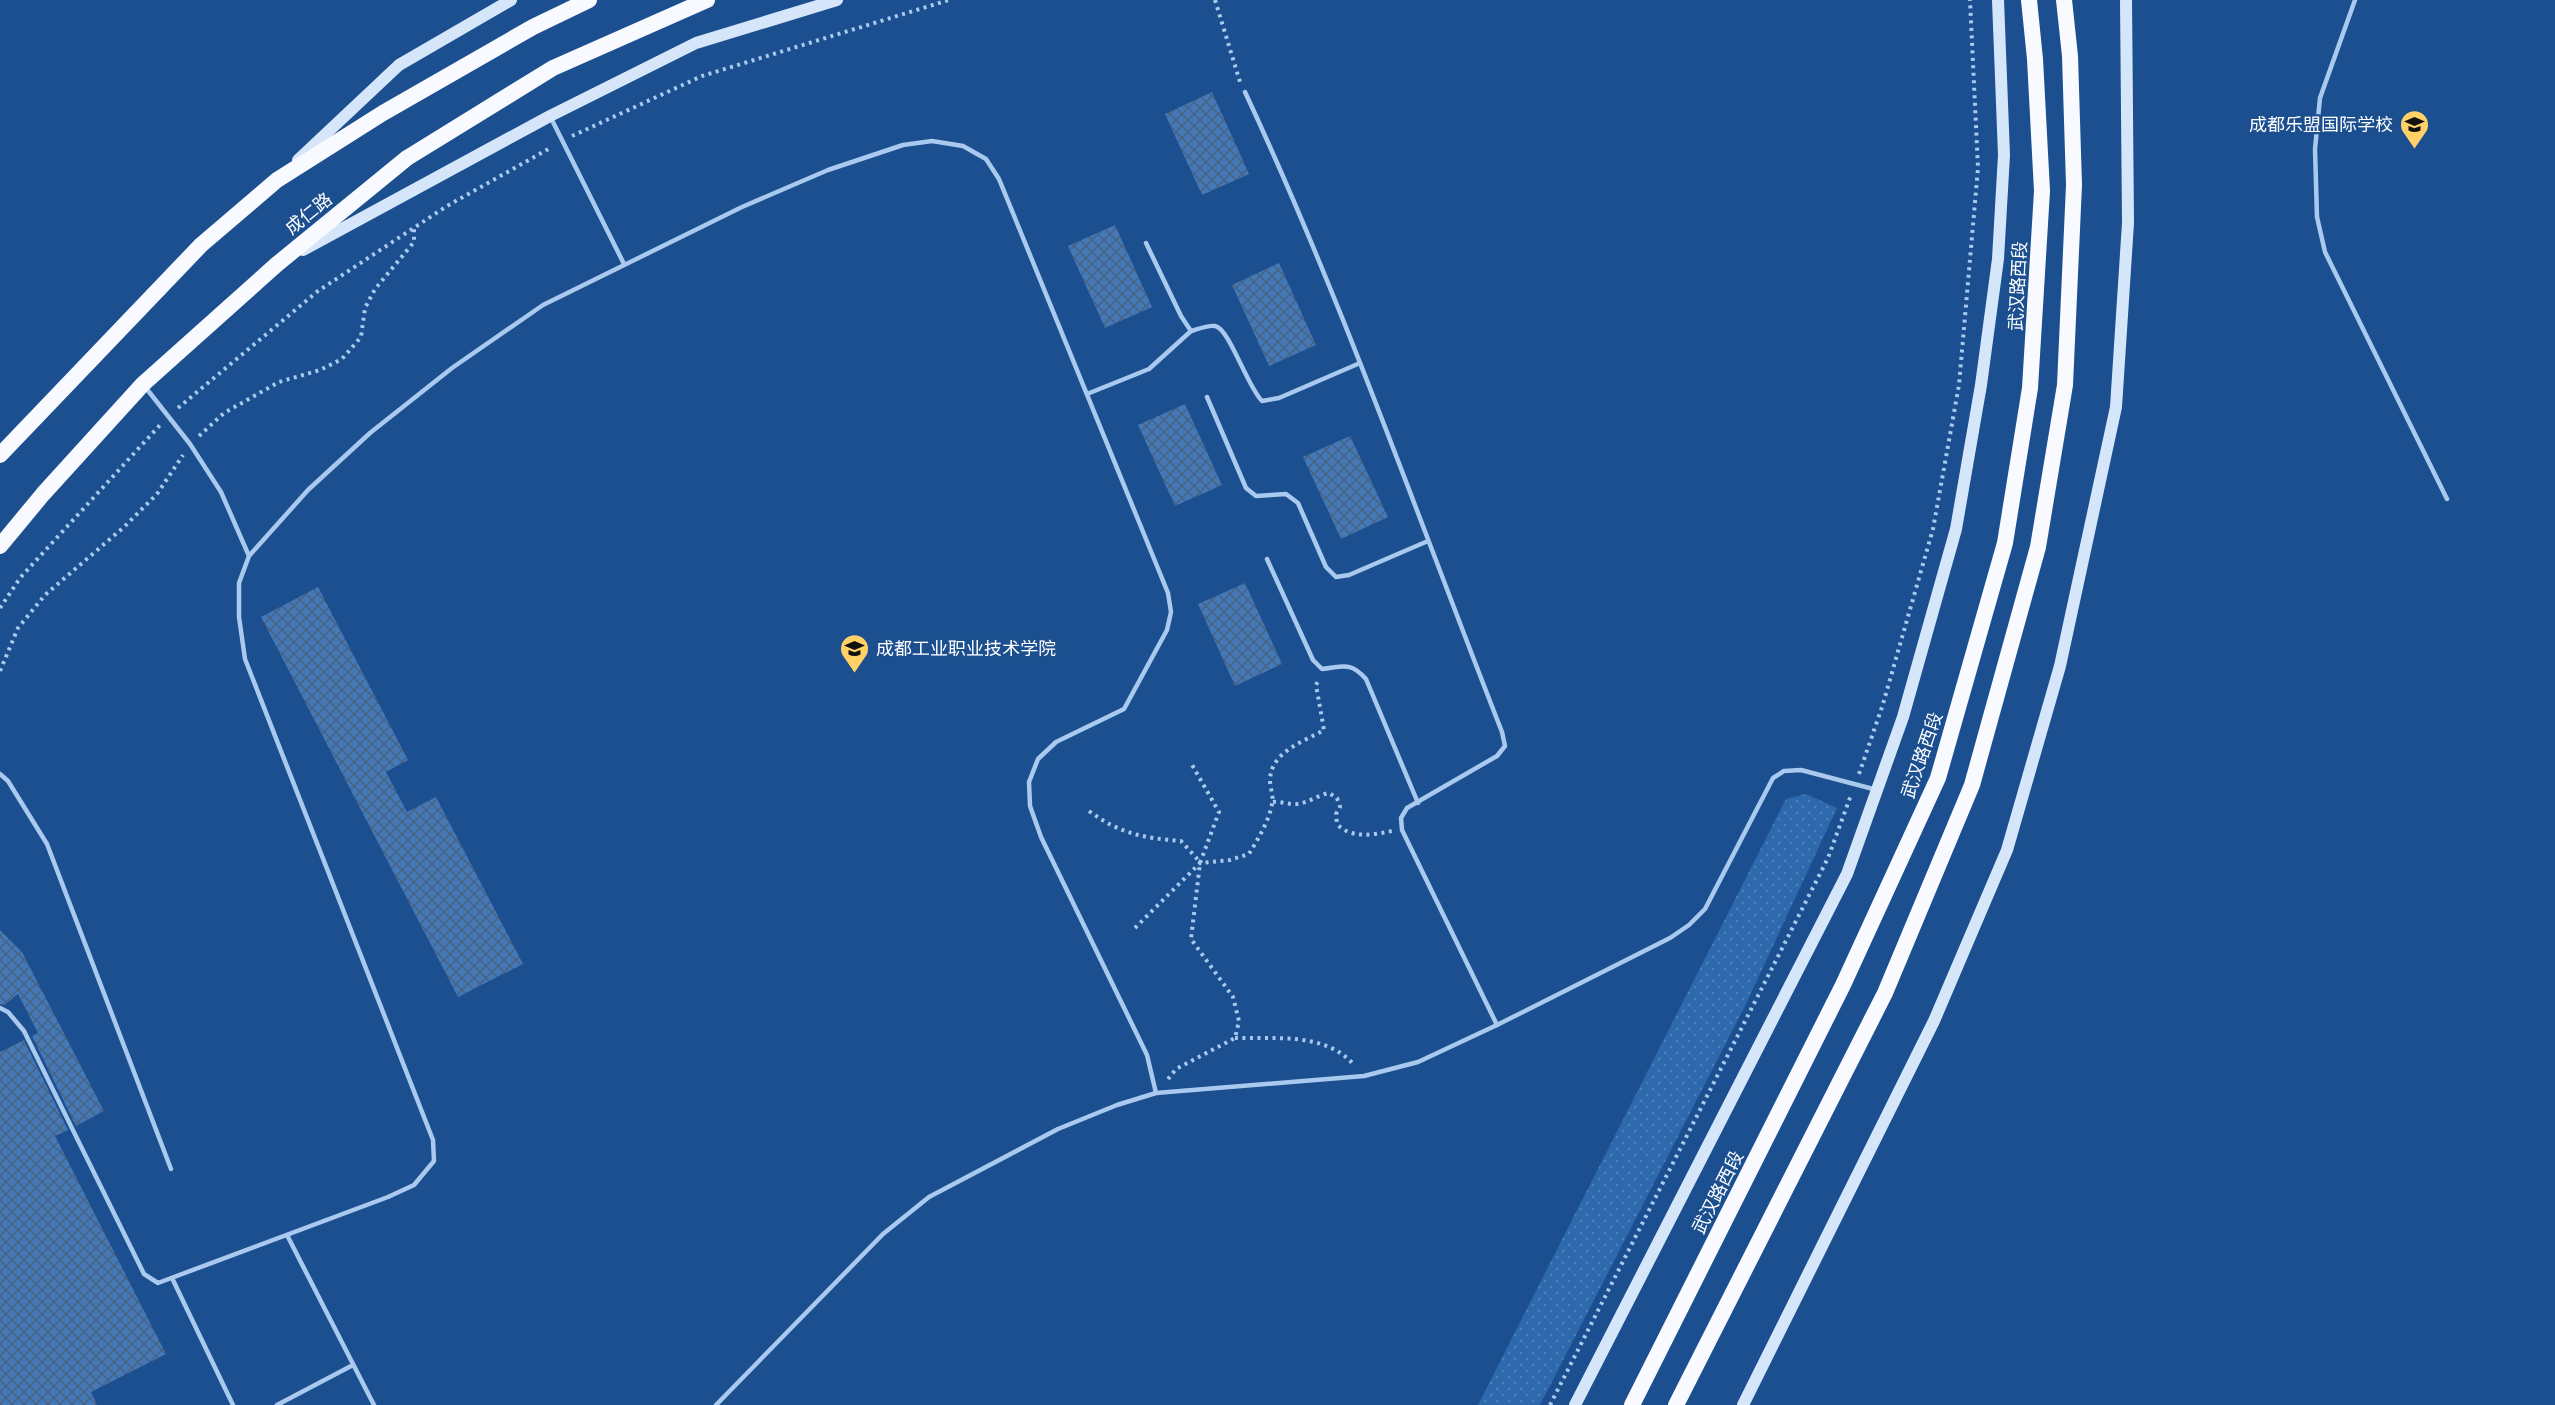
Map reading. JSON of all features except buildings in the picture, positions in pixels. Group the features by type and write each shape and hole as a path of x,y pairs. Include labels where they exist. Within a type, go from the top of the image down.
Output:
{"highway":[{"path":"0,455 201,245 277,180 383,113 533,27 590,0"},
{"name":"成仁路","path":"0,546 43,494 142,384 276,265 407,158 554,68 707,0"},
{"name":"武汉路西段","path":"1632,1405 1843,985 1938,778 2006,543 2030,388 2042,191 2036,59 2030,0"},
{"path":"1676,1405 1885,993 1972,785 2038,547 2065,385 2074,185 2070,56 2064,0"}],"main road":[{"path":"277,180 399,65 511,0"},
{"path":"276,265 550,116 696,43 837,0"},
{"path":"1575,1405 1847,874 1903,717 1956,529 1981,385 1998,259 2003,166 1998,0"},
{"path":"1743,1405 1943,999 2007,850 2060,666 2116,407 2128,223 2126,0"}],"lane":[{"path":"2355,0 2320,98 2315,149 2317,217 2325,252 2447,499"},
{"path":"1245,92 1287,183 1360,363 1502,732 1505,746 1497,756 1407,808 1401,818 1402,830 1497,1025"},
{"path":"550,116 624,264"},
{"path":"0,1008 8,1012 24,1031 144,1274 158,1283 388,1197 414,1185 434,1161 434,1140 245,659 239,617 239,583 249,556 308,490 370,433 452,368 543,305 742,207 828,170 903,145 932,141 963,146 986,159 999,179 1163,579 1171,612 1167,630 1124,709 1056,742 1038,759 1029,782 1030,806 1041,837 1147,1055 1156,1093"},
{"path":"1146,243 1181,316 1191,331"},
{"path":"1087,393 1149,369 1191,331 1215,326 1225,332 1253,392 1262,401 1279,398 1360,363"},
{"path":"142,384 190,444 221,492 249,556"},
{"path":"1207,397 1246,488 1256,496 1286,494 1298,503 1326,567 1336,577 1349,575 1428,541"},
{"path":"1267,559 1313,660 1322,669 1345,666 1356,668 1366,679 1418,803"},
{"path":"716,1405 883,1234 929,1197 1058,1129 1156,1093 1364,1076 1418,1062 1670,939 1689,925 1705,909 1773,778 1784,771 1801,770 1877,790"},
{"path":"0,774 8,781 47,844 171,1169"},
{"path":"287,1235 374,1405"},
{"path":"172,1278 233,1405"},
{"path":"277,1405 354,1365"}],"path":[{"path":"0,608 20,578 168,416 318,291 414,227 562,141 702,75 949,0"},
{"path":"1215,0 1234,67 1245,92"},
{"path":"1550,1405 1828,858 1883,704 1933,528 1959,385 1978,168 1970,0"},
{"path":"0,671 18,628 45,594 124,527 157,494 190,444 224,413 279,382 320,370 342,359 361,337 365,308 375,289 414,242 414,227"},
{"path":"1135,928 1200,863 1230,860 1249,854 1265,824 1273,802 1269,782 1271,768 1282,753 1324,730 1316,686 1322,669"},
{"path":"1191,763 1219,812 1200,863 1191,939 1233,997 1239,1021 1235,1038"},
{"path":"1273,802 1283,801 1297,805 1329,793 1337,798 1340,807 1336,814 1337,824 1344,832 1368,836 1402,830"},
{"path":"1089,811 1110,826 1150,839 1181,841 1200,863"},
{"path":"1156,1093 1176,1069 1235,1038 1310,1041 1343,1052 1364,1076"}],"shaded area":[{"path":"1806,794 1837,808 1746,1004 1540,1405 1478,1405 1786,799"}],"place":[{"name":"成都乐盟国际学校","path":"2414,150"},
{"name":"成都工业职业技术学院","path":"855,674"}]}
